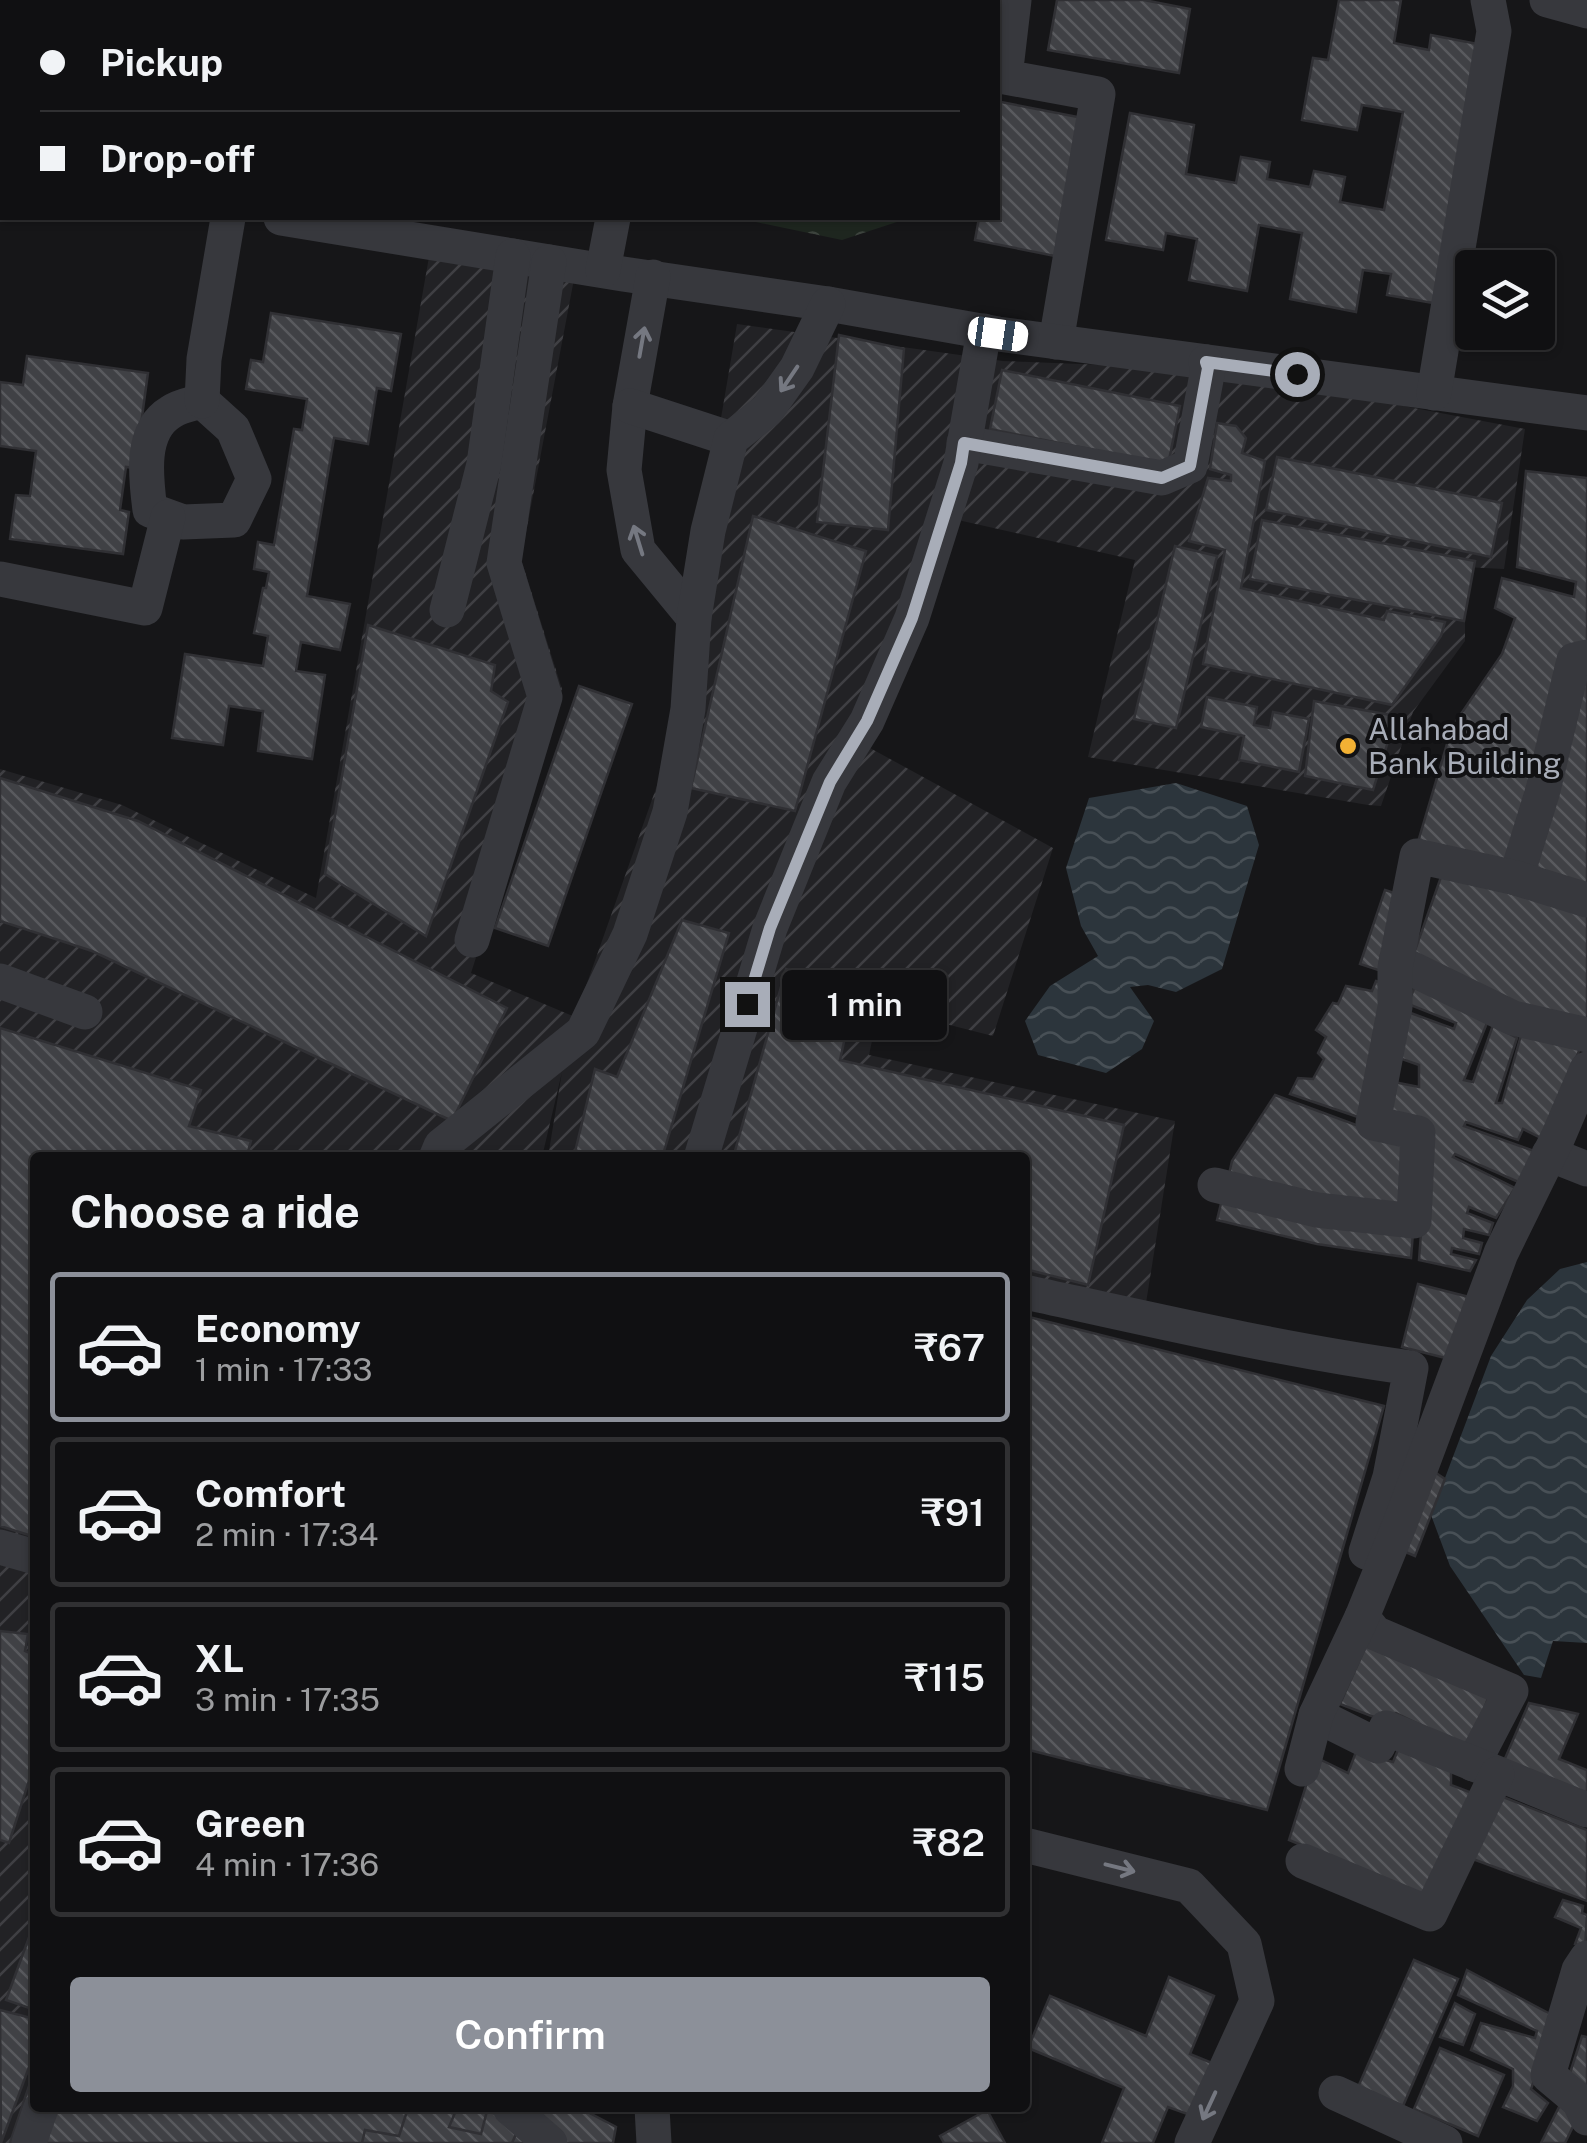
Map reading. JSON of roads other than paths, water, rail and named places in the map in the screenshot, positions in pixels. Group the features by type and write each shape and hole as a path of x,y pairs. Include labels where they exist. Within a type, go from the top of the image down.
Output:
{"street":[{"path":"1014,0 1005,77 1098,94 1056,342"},
{"path":"1434,392 1494,31 1488,0"},
{"path":"1546,0 1587,11"},
{"path":"202,401 204,359 228,220"},
{"path":"293,220 1056,342 1587,413"},
{"path":"603,270 613,220"},
{"path":"447,610 484,464 513,256"},
{"path":"472,940 545,697 504,563 549,262"},
{"path":"653,277 630,406 624,470 638,550 694,618"},
{"path":"438,1152 441,1146 583,1032 630,934 670,812 688,709 694,618 708,531 731,439 767,410 796,368 828,304"},
{"path":"704,1152 770,928 830,782 867,721 912,618 961,463 984,331"},
{"path":"964,443 1162,478 1190,466 1206,362"},
{"path":"202,401 234,429 254,479 234,520 183,522 150,510 145,474 151,435 168,412 202,401"},
{"path":"630,406 731,439"},
{"path":"0,579 145,608 168,517"},
{"path":"1516,878 1543,790 1574,660 1587,657"},
{"path":"1215,1184 1317,1210 1414,1221 1418,1134 1373,1123 1395,1007 1396,961 1417,856 1516,878 1587,900"},
{"path":"1396,961 1513,1018 1587,1036"},
{"path":"0,981 85,1012"},
{"path":"1302,1769 1316,1715 1399,1526 1501,1253 1587,1069"},
{"path":"1549,1154 1587,1169"},
{"path":"1030,1293 1244,1340 1412,1368 1390,1477 1358,1576"},
{"path":"0,1547 30,1556"},
{"path":"1303,1861 1430,1914 1511,1692 1375,1633 1362,1617"},
{"path":"1316,1715 1378,1746 1386,1728 1587,1810"},
{"path":"1030,1846 1189,1886 1244,1944 1256,2001 1192,2143"},
{"path":"1587,1958 1579,1970 1548,2075 1579,2101 1587,2118"},
{"path":"1336,2093 1445,2143"},
{"path":"29,2143 40,2112"},
{"path":"515,2112 550,2143"},
{"path":"652,2112 654,2143"}],"water":[{"path":"1176,783 1247,806 1259,845 1222,969 1176,992 1148,985 1130,987 1154,1021 1142,1049 1106,1073 1038,1055 1025,1021 1050,986 1098,956 1081,926 1066,868 1089,798"},
{"path":"1587,1262 1587,1643 1553,1641 1541,1678 1524,1675 1450,1566 1431,1515 1491,1356 1527,1300 1560,1269"}],"place":[{"name":"Allahabad Bank Building","path":"1348,746"}]}
